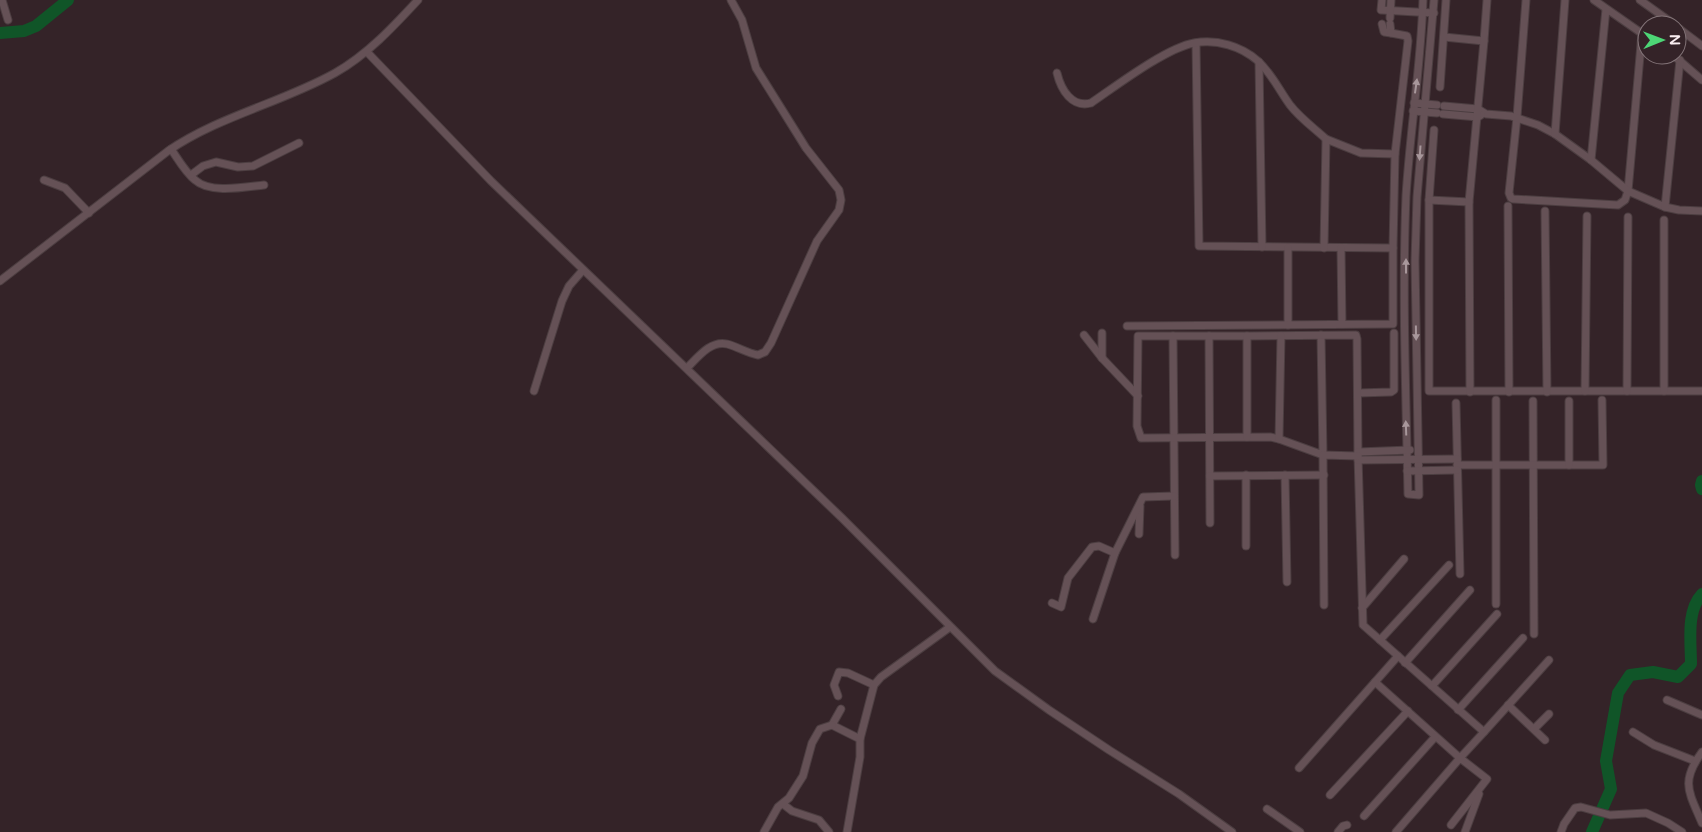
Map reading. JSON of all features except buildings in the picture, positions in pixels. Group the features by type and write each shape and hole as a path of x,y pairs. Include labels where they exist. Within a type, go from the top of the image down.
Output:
{"street":[{"path":"2,0 8,20"},
{"path":"0,281 171,149 221,122 270,104 335,73 367,52 418,0"},
{"path":"687,368 709,347 719,344 728,344 758,356 765,352 778,328 817,241 839,210 841,200 839,190 806,148 756,68 742,20 731,0"},
{"path":"1127,326 1393,324 1392,248 1395,154 1408,41 1403,34 1384,32 1381,17 1382,0"},
{"path":"1391,0 1391,33"},
{"path":"1423,0 1406,197 1408,494 1419,495 1416,313 1417,197 1434,0"},
{"path":"1440,87 1446,0"},
{"path":"1470,392 1469,202 1487,0"},
{"path":"1526,0 1509,194 1511,198 1618,205 1624,200 1628,191 1641,65"},
{"path":"1555,134 1565,0"},
{"path":"1594,0 1637,30"},
{"path":"1640,0 1661,15"},
{"path":"1591,160 1606,9"},
{"path":"1381,17 1390,18 1423,12 1434,13"},
{"path":"1687,34 1702,46"},
{"path":"1444,37 1484,41"},
{"path":"1057,72 1064,91 1071,99 1084,105 1091,103 1173,51 1196,43 1209,42 1231,46 1246,51 1259,62 1272,77 1291,106 1326,139 1361,153 1395,154"},
{"path":"1196,43 1199,246 1392,248"},
{"path":"367,52 491,181 842,518 995,671 1049,710 1179,794 1232,832"},
{"path":"1259,62 1262,247"},
{"path":"1665,207 1679,65"},
{"path":"1686,65 1702,80"},
{"path":"1414,107 1426,104 1443,110"},
{"path":"1414,107 1424,112 1443,110 1517,118 1555,134 1591,160 1628,191 1665,207 1702,212"},
{"path":"1434,130 1429,200 1429,391 1702,391"},
{"path":"1324,248 1326,139"},
{"path":"190,175 204,166 216,162 238,167 253,166 299,143"},
{"path":"171,149 196,182 221,188 264,186"},
{"path":"44,180 65,188 89,213"},
{"path":"1406,197 1417,197"},
{"path":"1429,200 1469,202"},
{"path":"1508,206 1509,392"},
{"path":"1545,211 1547,392"},
{"path":"1585,392 1587,216"},
{"path":"1627,391 1628,217"},
{"path":"1664,220 1664,391"},
{"path":"1288,248 1288,325"},
{"path":"1341,248 1342,324"},
{"path":"534,391 562,301 573,280 583,270"},
{"path":"1406,313 1416,313"},
{"path":"1358,394 1391,392 1394,390 1394,332"},
{"path":"1102,333 1102,358"},
{"path":"1484,732 1363,625 1358,456 1357,336 1352,334 1138,336 1137,426 1141,438 1247,437 1279,439 1323,455 1358,456 1418,459 1457,465 1603,465 1602,400"},
{"path":"1084,335 1102,358 1138,396"},
{"path":"1321,335 1324,605"},
{"path":"1173,336 1175,555"},
{"path":"1209,336 1210,523"},
{"path":"1247,336 1247,437"},
{"path":"1279,439 1281,336"},
{"path":"1406,390 1417,391"},
{"path":"1496,400 1496,604"},
{"path":"1532,401 1534,634"},
{"path":"1569,401 1569,465"},
{"path":"1456,403 1460,574"},
{"path":"1358,456 1418,450"},
{"path":"1407,471 1457,465"},
{"path":"1246,475 1246,546"},
{"path":"1285,475 1287,582"},
{"path":"1210,476 1324,475"},
{"path":"1093,619 1115,553 1143,497 1174,496"},
{"path":"1139,534 1140,503"},
{"path":"1052,603 1061,607 1068,578 1092,547 1099,546 1115,553"},
{"path":"1362,608 1404,559"},
{"path":"1380,640 1449,565"},
{"path":"1405,662 1470,590"},
{"path":"1432,686 1497,614"},
{"path":"847,832 860,757 860,739 874,685 881,677 950,627"},
{"path":"1458,710 1524,638"},
{"path":"1299,768 1398,656"},
{"path":"1396,832 1460,758 1550,660"},
{"path":"838,696 834,685 839,672 848,673 874,685"},
{"path":"1375,682 1435,738 1487,780 1451,825"},
{"path":"1667,700 1702,715"},
{"path":"1508,705 1545,740"},
{"path":"764,832 778,806 789,798 803,776 812,743 820,729 832,725 841,709"},
{"path":"1330,795 1408,711"},
{"path":"1534,729 1549,714"},
{"path":"832,725 860,739"},
{"path":"1633,732 1654,745 1695,761"},
{"path":"1364,816 1435,738"},
{"path":"1702,752 1695,761 1688,785 1689,794 1702,823"},
{"path":"1465,832 1482,786"},
{"path":"783,804 792,811 819,820 829,832"},
{"path":"1561,832 1575,808 1581,807 1610,815 1646,813 1682,832"},
{"path":"1267,809 1300,832"},
{"path":"1338,832 1343,826 1347,825"}],"waterway":[{"path":"0,33 24,31 36,26 68,0"},
{"path":"1702,481 1702,489"},
{"path":"1592,832 1611,789 1606,761 1618,693 1630,675 1653,672 1678,677 1691,664 1691,618 1697,601 1702,594"}]}
